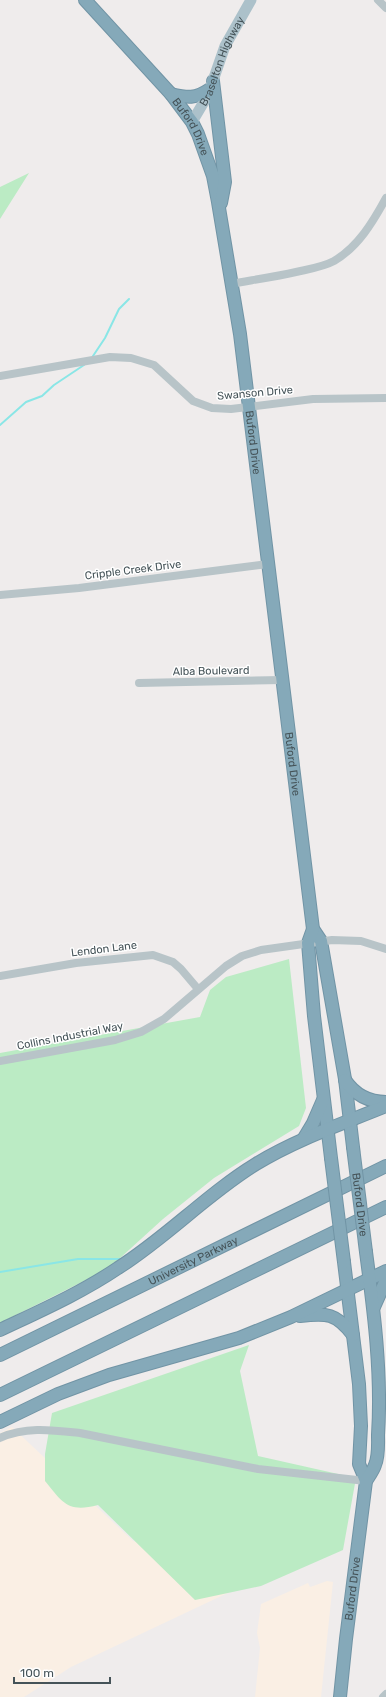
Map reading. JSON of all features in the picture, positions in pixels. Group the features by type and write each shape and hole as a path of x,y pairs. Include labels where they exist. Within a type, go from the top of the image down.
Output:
{"highway":[{"name":"Buford Drive","path":"85,0 171,94 192,122 207,156 213,176 230,284 240,334 313,930 308,943 323,1098 359,1384 361,1426 359,1464 366,1481"},
{"path":"171,94 192,97 200,96 212,85"},
{"path":"212,85 225,182 219,212"},
{"name":"Buford Drive","path":"313,930 321,941 350,1120 370,1278 376,1342 379,1417 376,1464 366,1481 346,1639 342,1696"},
{"path":"344,1079 354,1091 362,1097 374,1101 386,1102"},
{"path":"304,1138 313,1123 323,1098"},
{"path":"0,1330 75,1293 118,1268 151,1245 233,1179 257,1163 304,1138 386,1106"},
{"name":"University Parkway","path":"0,1355 386,1166"},
{"path":"0,1395 386,1207"},
{"path":"0,1422 83,1384 109,1374 238,1338 291,1317 386,1271"},
{"path":"373,1312 377,1298 386,1280"},
{"path":"291,1317 319,1314 334,1316 344,1323 353,1334"}],"main road":[{"name":"Braselton Highway","path":"192,122 203,105 212,85 225,46 251,0"}],"street":[{"path":"378,0 386,8"},
{"path":"230,284 293,273 327,264 345,252 372,225 386,198"},
{"name":"Swanson Drive","path":"0,376 110,356 131,358 154,365 193,401 212,408 248,407 313,399 386,398"},
{"name":"Cripple Creek Drive","path":"0,595 79,588 268,564"},
{"name":"Alba Boulevard","path":"140,683 282,680"},
{"name":"Collins Industrial Way","path":"0,1061 115,1040 148,1030 164,1019 226,966 242,956 261,950 336,940 361,941 386,948"},
{"name":"Lendon Lane","path":"0,976 76,963 153,955 173,962 198,989"},
{"path":"0,1438 8,1434 28,1430 50,1430 80,1433 258,1469 366,1481"},
{"path":"383,1697 386,1694"}],"shaded area":[{"path":"12,1427 133,1541 253,1581 71,1667 24,1697 0,1697 0,1433"},
{"path":"327,1581 333,1582 321,1697 255,1697 260,1648 257,1633 261,1604 308,1583 310,1587"}],"green space":[{"path":"29,173 0,219 0,187"},
{"path":"289,959 306,1108 299,1126 214,1178 163,1219 108,1269 0,1323 0,1053 200,1017 210,990 226,977"},
{"path":"249,1345 240,1371 258,1456 356,1478 343,1550 261,1586 195,1600 98,1505 80,1508 73,1507 62,1500 45,1481 45,1454 52,1413"}],"waterway":[{"path":"93,356 105,338 119,309 129,299"},
{"path":"0,425 26,402 42,396 54,385 84,365"},
{"path":"0,1272 78,1259 121,1259"}]}
